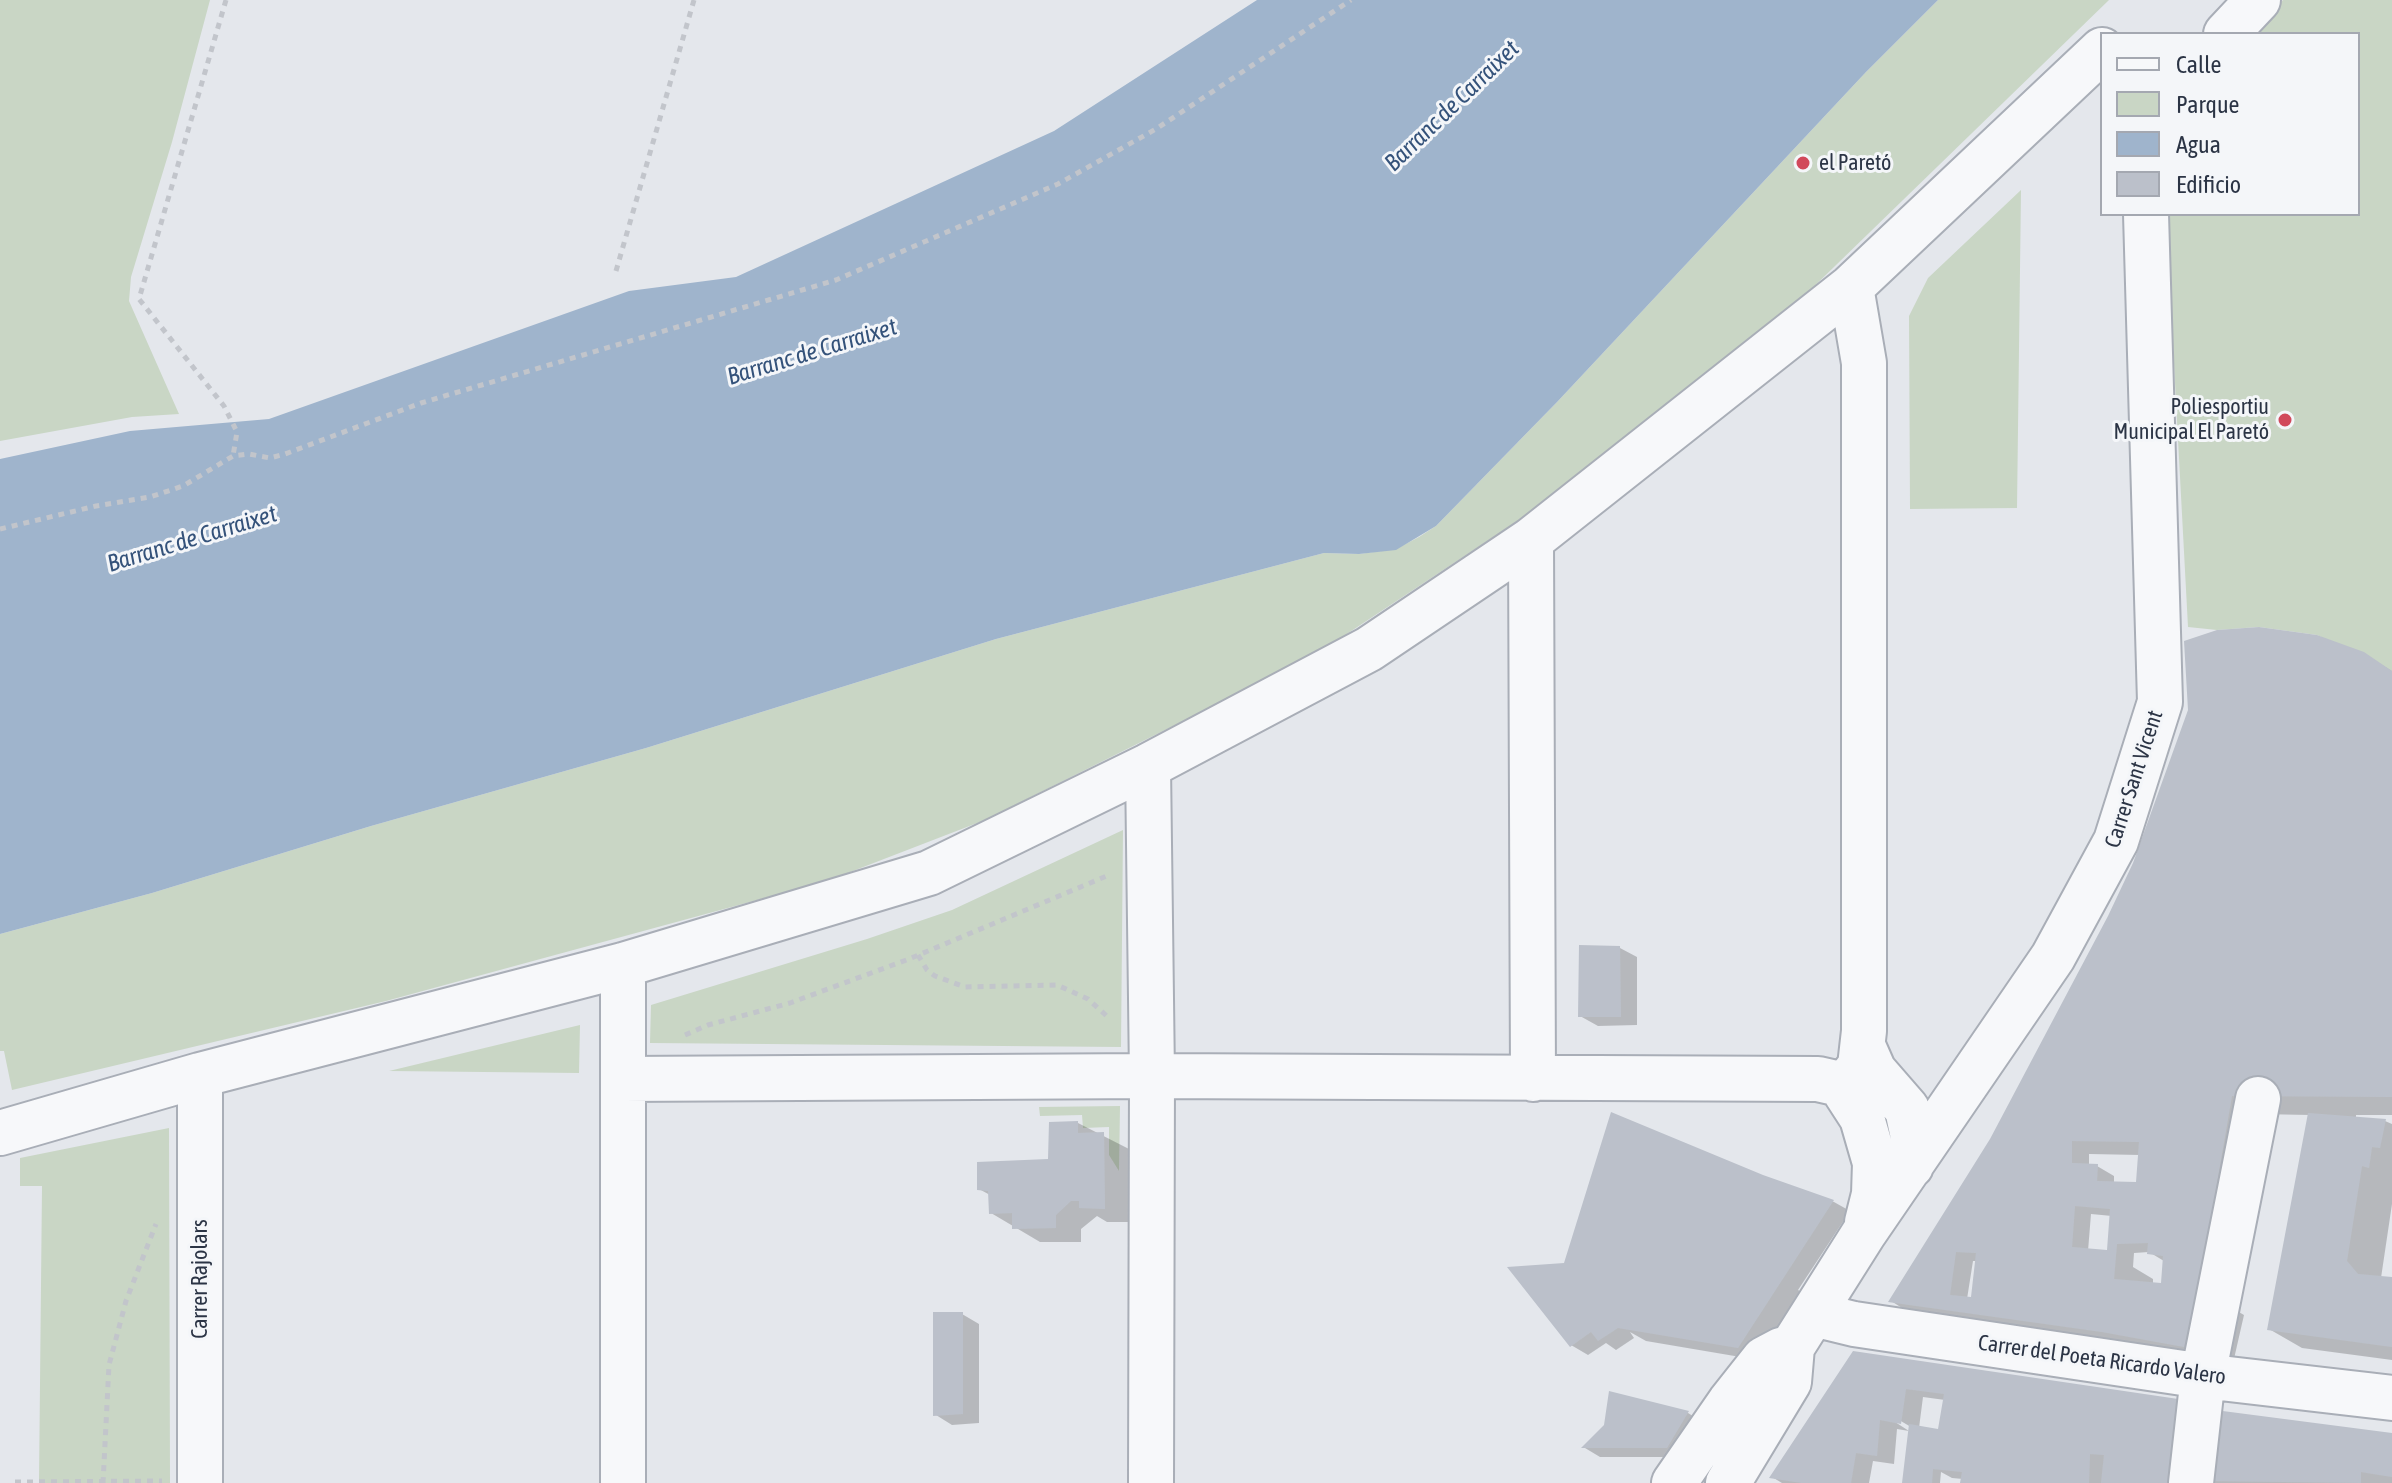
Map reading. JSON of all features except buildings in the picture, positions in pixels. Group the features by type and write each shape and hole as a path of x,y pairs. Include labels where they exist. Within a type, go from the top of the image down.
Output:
{"street":[{"path":"2228,32 2258,0"},
{"path":"0,1133 200,1075 623,965 929,873 1148,766 1369,649 1531,540 1851,287 2100,52"},
{"name":"Carrer Sant Vicent","path":"1674,1483 1764,1359 1781,1350 1802,1331 1864,1233 2053,957 2116,841 2160,702 2146,216"},
{"path":"623,1079 1152,1076 1818,1079 1840,1084 1849,1080 1860,1066 1863,1046 1864,363 1851,287"},
{"path":"1531,540 1533,1079"},
{"path":"1148,766 1152,1076 1151,1483"},
{"path":"623,965 623,1483"},
{"path":"1863,1046 1874,1071 1907,1109 1913,1137 1911,1166"},
{"name":"Carrer Rajolars","path":"182,1482 200,1075"},
{"path":"1840,1084 1862,1118 1875,1163 1874,1194 1864,1233"},
{"path":"2191,1483 2203,1376 2258,1099"},
{"name":"Carrer del Poeta Ricardo Valero","path":"1802,1331 1877,1327 2203,1376 2392,1398"},
{"name":"Carrer Sant Vicent","path":"1728,1483 1789,1382 1802,1331"}],"path":[{"path":"226,0 139,299 224,406 237,432 233,456"},
{"path":"616,271 694,0"},
{"path":"0,529 96,506 150,497 183,486 233,456 249,454 270,458 285,454 421,403 836,280 1058,184 1156,129 1351,0"},
{"path":"679,1037 708,1025 790,1003 918,955 1069,894 1117,871"},
{"path":"918,955 927,970 935,976 965,987 1042,984 1072,990 1088,999 1115,1027"},
{"path":"103,1482 109,1365 126,1301 158,1211"},
{"path":"15,1482 182,1482"}],"green space":[{"path":"0,0 210,0 172,142 131,277 129,301 179,414 132,417 0,441"},
{"path":"1938,0 2109,0 1800,300 1552,498 1315,655 985,820 827,881 386,1001 12,1090 4,1051 0,1051 0,934 152,893 371,826 646,748 996,639 1324,553 1359,554 1396,549 1419,537 1436,526 1558,401 1866,72"},
{"name":"Poliesportiu Municipal El Paretó","path":"2283,0 2392,0 2392,671 2317,635 2259,627 2217,630 2188,627 2166,216 2360,216 2360,32 2256,32"},
{"path":"2021,190 2017,508 1910,509 1909,316 1928,278"},
{"path":"1123,830 1121,1047 650,1043 651,1005 952,910"},
{"path":"580,1025 579,1073 389,1071"},
{"path":"1120,1106 1119,1171 1109,1155 1109,1127 1083,1128 1082,1115 1040,1116 1039,1107"},
{"path":"169,1128 170,1483 39,1483 42,1186 20,1186 20,1158"}],"water":[{"name":"Barranc de Carraixet","path":"1257,0 1938,0 1436,526 1396,550 1359,554 1324,553 996,639 646,748 371,826 152,893 0,934 0,459 130,431 269,419 629,291 736,277 1054,131"}],"place":[{"name":"el Paretó","path":"1803,163"},
{"name":"Poliesportiu Municipal El Paretó","path":"2285,420"}]}
